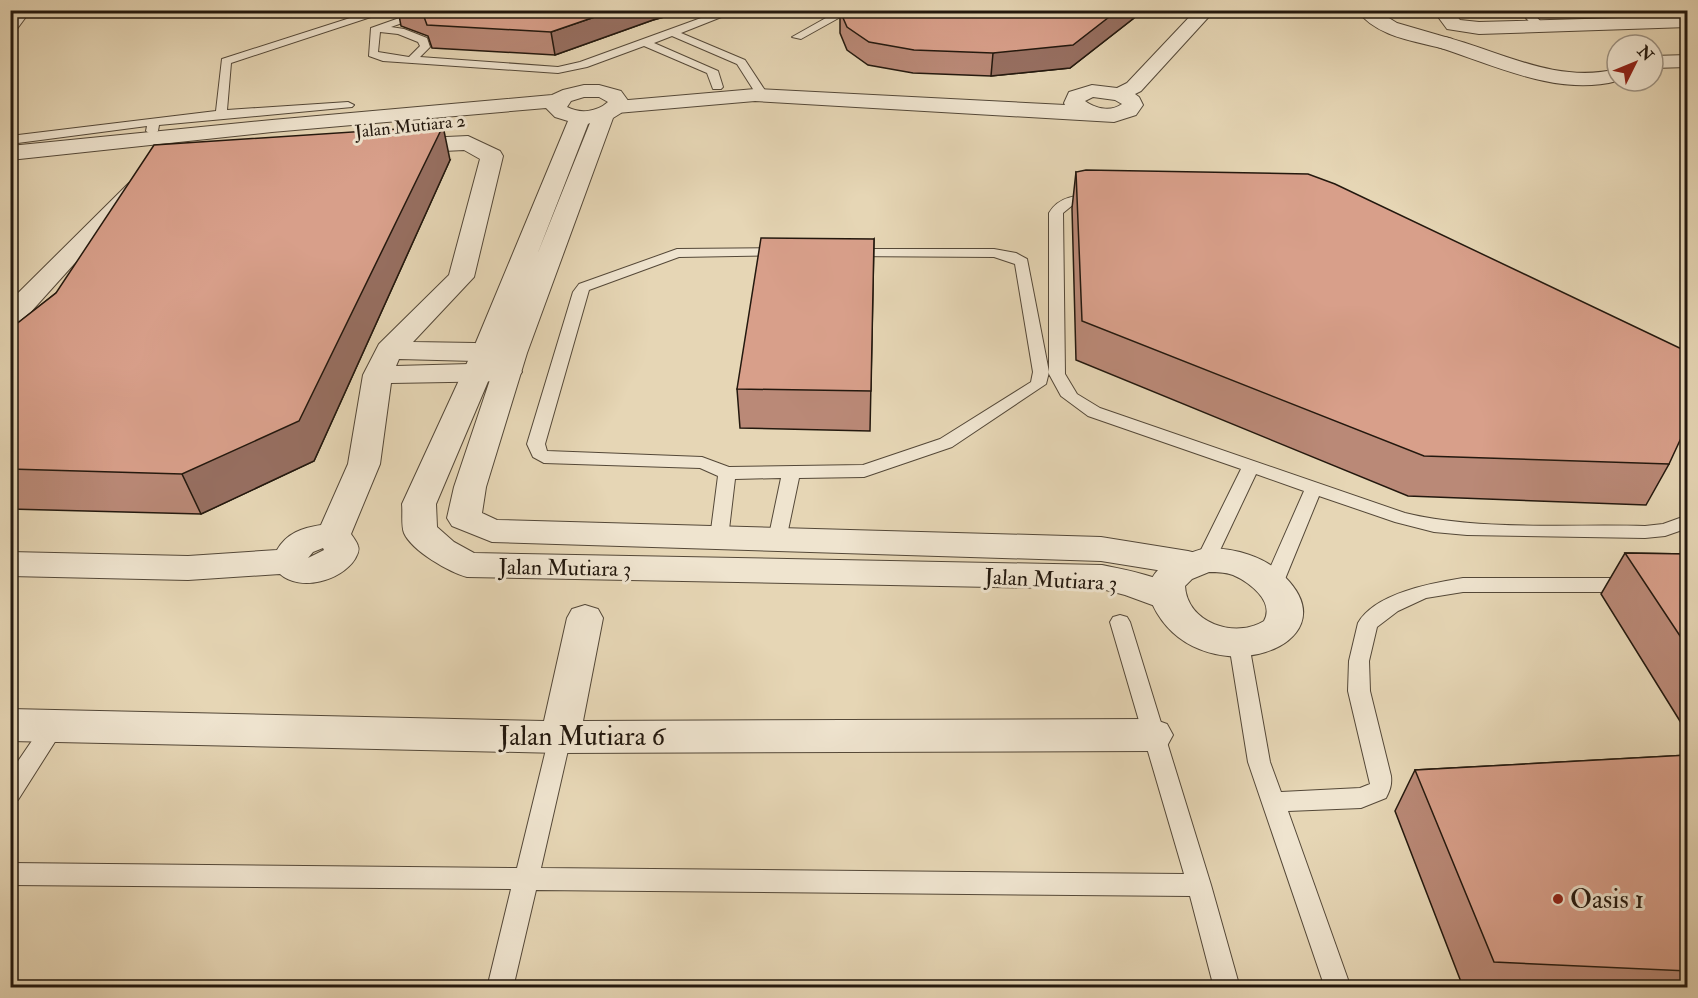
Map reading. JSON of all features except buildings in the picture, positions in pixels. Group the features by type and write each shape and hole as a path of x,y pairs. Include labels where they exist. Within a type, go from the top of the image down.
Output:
{"street":[{"path":"1366,10 1371,18 1382,24 1550,75 1571,80 1594,81 1605,78"},
{"path":"1395,10 1399,17 1445,43"},
{"path":"1442,10 1454,25 1466,27 1539,26 1592,17 1687,21"},
{"path":"1120,94 1134,87 1202,11"},
{"path":"1670,61 1688,67"},
{"path":"589,108 717,87 758,90 1097,114 1120,114 1132,108 1132,101 1120,94 1092,90 1076,96 1046,101 758,90 589,108"},
{"path":"1076,96 1074,103 1078,107 1097,114"},
{"name":"Jalan Mutiara 2","path":"10,153 152,130 272,126 589,108"},
{"name":"Jalan Mutiara 2","path":"10,166 589,108"},
{"name":"Jalan Mutiara 3","path":"589,108 496,362 419,504 420,531 442,550 467,565 1102,577 1133,584 1166,597"},
{"path":"10,564 188,568 289,561 293,567 302,571 326,567 335,561 342,553 342,546 338,540 332,538 364,464 384,362 461,277 492,156 468,143 385,148"},
{"path":"10,318 65,259 151,175"},
{"path":"384,362 496,362"},
{"name":"Jalan Mutiara 3","path":"496,362 464,518 492,531 1101,549 1197,562"},
{"path":"1224,561 1242,565 1259,573 1273,584 1282,597 1286,611 1282,624 1273,634 1258,641 1239,644 1219,641 1191,629 1172,611 1166,597 1167,583 1174,572 1197,562 1224,561"},
{"path":"560,737 585,618"},
{"name":"Jalan Mutiara 6","path":"10,725 560,737 1153,735"}],"lane":[{"path":"10,31 26,10"},
{"path":"221,114 226,61 387,10"},
{"path":"377,29 433,10"},
{"path":"377,29 373,54 383,58 558,70 583,65 734,10"},
{"path":"797,37 848,10"},
{"path":"1524,10 1539,26"},
{"path":"1673,10 1687,21"},
{"path":"377,29 400,31 423,40 426,47 411,60"},
{"path":"673,33 741,62 758,90"},
{"path":"645,43 714,73 717,87"},
{"path":"701,66 730,56"},
{"path":"10,140 152,130 221,114 348,105"},
{"path":"1109,199 1075,200 1059,208 1056,213 1057,374 1061,388 1074,401 1094,412 1314,489 1401,518 1434,526 1467,529 1645,532 1665,530 1688,521"},
{"path":"804,252 677,253 584,287 580,292 536,444 539,453 544,458 702,463 727,473 791,474 864,471 946,443 1038,384 1041,372 1022,262 1011,256 994,253 839,252"},
{"path":"1197,562 1251,467"},
{"path":"718,538 727,473"},
{"path":"777,540 791,474"},
{"path":"1273,584 1314,489"},
{"path":"1272,802 1362,798 1378,791 1381,784 1380,776 1359,691 1359,661 1368,623 1391,606 1422,592 1463,585 1652,585"},
{"path":"1120,622 1199,885 1227,987"},
{"path":"1239,644 1259,762 1338,987"},
{"path":"10,793 54,726"},
{"path":"500,987 560,737"},
{"path":"10,874 1199,885"}],"place":[{"name":"Oasis 1","path":"1558,899"}]}
